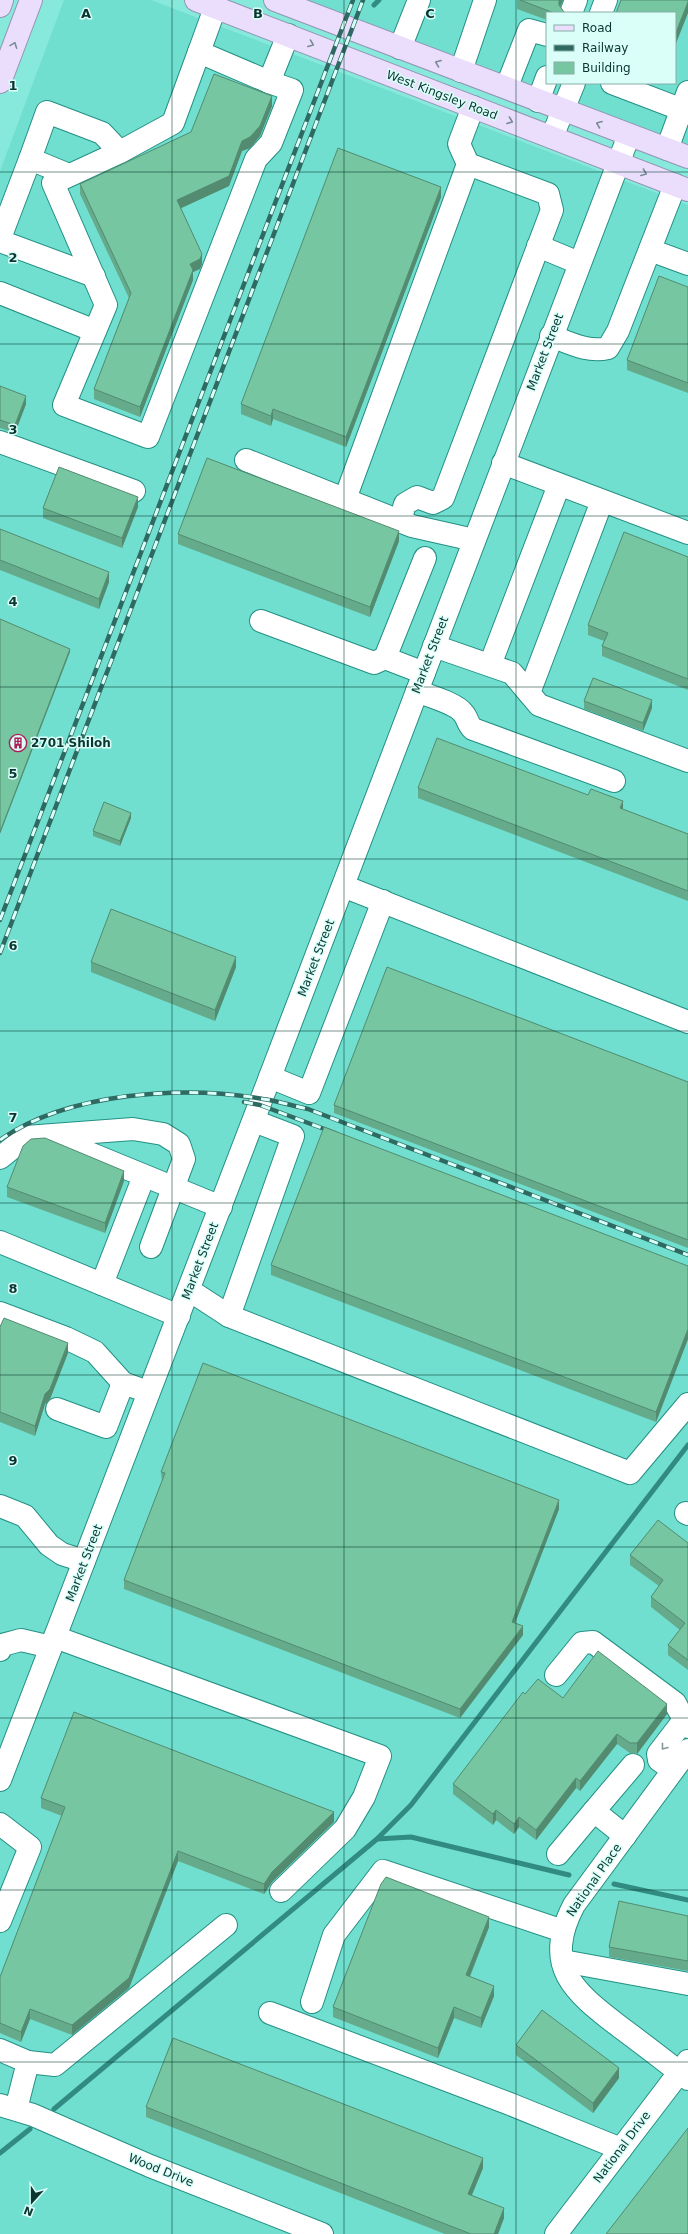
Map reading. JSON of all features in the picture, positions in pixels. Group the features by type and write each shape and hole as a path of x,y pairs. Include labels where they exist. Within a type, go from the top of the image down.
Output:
{"main road":[{"path":"0,6 2,0"},
{"path":"0,82 31,0"},
{"path":"275,0 304,5 400,48 688,157"},
{"name":"West Kingsley Road","path":"206,4 681,187"},
{"path":"288,35 304,5"}],"street":[{"path":"400,48 419,0"},
{"path":"460,71 485,0"},
{"path":"571,12 576,0"},
{"path":"601,12 606,0"},
{"path":"199,52 269,82 292,90 271,143 256,159 148,437 64,405 106,305 53,183 120,152 173,123 199,52 206,4"},
{"path":"509,81 529,30 546,36"},
{"path":"269,82 288,35"},
{"path":"538,100 546,80"},
{"path":"552,138 574,84"},
{"path":"615,84 686,105 667,149"},
{"path":"345,499 468,164 459,144 473,107"},
{"path":"0,238 47,112 102,133 120,152"},
{"name":"Market Street","path":"0,1780 254,1121 551,336 629,135"},
{"path":"30,159 69,175"},
{"path":"400,521 405,504 417,497 433,503 443,498 552,210 548,194 468,164"},
{"path":"551,336 584,348 597,350 608,348 618,331 650,250 681,187"},
{"path":"0,241 94,276"},
{"path":"538,246 579,263"},
{"path":"650,250 688,264"},
{"path":"0,293 95,331"},
{"path":"0,442 134,491"},
{"path":"246,460 412,526 474,540"},
{"path":"503,463 688,533"},
{"path":"490,666 559,484"},
{"path":"529,693 602,501"},
{"path":"261,621 374,663 385,658 425,558"},
{"path":"434,646 512,673 539,705 688,761"},
{"path":"385,658 457,707 464,713 469,726 473,729 614,781"},
{"path":"343,886 688,1022"},
{"path":"270,1078 309,1093 383,902"},
{"path":"229,1316 293,1136 254,1121"},
{"path":"0,1158 26,1137 133,1129 163,1134 179,1144 184,1159 152,1247"},
{"path":"45,1135 221,1207"},
{"path":"102,1284 144,1176"},
{"path":"0,1242 179,1316"},
{"path":"189,1290 229,1316 630,1473 688,1404"},
{"path":"0,1313 66,1338 96,1352 123,1383 149,1392"},
{"path":"56,1409 106,1428 123,1383"},
{"path":"0,1506 25,1516 48,1545 62,1554 84,1561"},
{"path":"0,1650 2,1645 21,1640 53,1642 380,1756 364,1797 345,1829 281,1891"},
{"path":"556,1675 582,1643 593,1642 675,1703 686,1724 658,1754 659,1760 673,1770"},
{"name":"National Place","path":"685,2071 591,2004 575,1988 564,1969 560,1947 564,1925 574,1904 688,1750"},
{"path":"558,1854 633,1765"},
{"path":"594,1811 625,1836"},
{"path":"0,1824 30,1847 0,1921"},
{"path":"312,2002 334,1935 384,1871 563,1931"},
{"path":"0,2050 28,2062 55,2065 226,1925"},
{"path":"563,1961 688,1984"},
{"path":"270,2013 510,2104 621,2149"},
{"path":"8,2107 28,2062"},
{"name":"National Drive","path":"556,2234 621,2149 685,2071"},
{"name":"Wood Drive","path":"8,2107 33,2115 150,2166 322,2234"}],"shaded area":[{"path":"64,0 151,0 688,205 688,2234 0,2234 0,171"},
{"path":"302,0 688,0 688,148"}],"building":[{"path":"520,0 559,0 559,5 564,12 551,12"},
{"path":"621,0 688,0 676,32 676,12 616,12"},
{"path":"214,74 272,96 260,126 250,137 242,141 229,176 177,200 202,254 200,259 190,264 193,270 140,407 94,389 131,293 80,184 191,132"},
{"path":"338,148 441,187 346,437 273,409 271,416 241,404"},
{"path":"659,276 688,287 688,383 627,360"},
{"path":"0,386 26,396 15,425 0,420"},
{"path":"207,458 399,531 370,607 178,534"},
{"path":"59,467 138,497 122,538 43,508"},
{"path":"0,529 109,572 99,599 0,560"},
{"path":"624,532 688,557 688,679 602,646 608,633 588,625"},
{"name":"2701 Shiloh","path":"0,619 70,649 0,832"},
{"path":"593,678 652,700 643,723 584,701"},
{"path":"437,738 588,795 591,789 623,801 620,808 688,834 688,891 418,788"},
{"path":"104,802 131,813 120,841 93,831"},
{"path":"111,909 236,957 215,1010 91,962"},
{"path":"387,967 688,1082 688,1240 334,1105"},
{"path":"324,1127 688,1266 688,1329 656,1412 271,1265"},
{"path":"45,1138 124,1171 105,1223 7,1187 23,1146 31,1139"},
{"path":"4,1318 68,1343 50,1389 45,1394 35,1426 0,1412 0,1327"},
{"path":"203,1363 559,1500 512,1622 523,1626 460,1709 124,1580 165,1473 161,1472"},
{"path":"658,1520 688,1543 688,1660 668,1645 685,1623 651,1597 663,1580 630,1555"},
{"path":"598,1651 667,1704 637,1743 630,1743 617,1734 580,1781 576,1778 536,1830 519,1817 514,1824 496,1810 493,1814 453,1784 523,1692 525,1694 538,1679 563,1698"},
{"path":"74,1712 334,1812 272,1872 264,1884 178,1851 129,1978 72,2025 30,2009 21,2032 0,2023 0,1977 65,1807 41,1798"},
{"path":"386,1877 489,1917 466,1975 494,1986 481,2018 454,2007 438,2048 333,2007 381,1884"},
{"path":"619,1901 688,1916 688,1961 609,1947"},
{"path":"542,2010 619,2068 593,2103 516,2045"},
{"path":"173,2038 483,2158 468,2194 504,2208 494,2234 471,2234 146,2107"},
{"path":"688,2128 688,2234 606,2234"}],"waterway":[{"path":"374,5 379,0"},
{"path":"54,2109 377,1839 411,1805 688,1445"},
{"path":"377,1839 411,1837 569,1875"},
{"path":"614,1884 688,1900"},
{"path":"0,2153 30,2129"}],"railway":[{"path":"0,920 353,0"},
{"path":"0,953 363,0"},
{"path":"0,1140 28,1124 59,1111 92,1102 127,1096 163,1093 198,1093 232,1095 269,1100 308,1109 688,1255"},
{"path":"244,1102 260,1105 335,1133"}],"place":[{"name":"2701 Shiloh","path":"18,743"}]}
